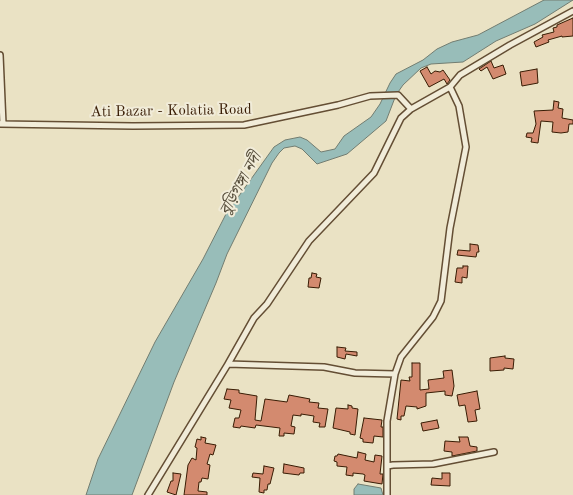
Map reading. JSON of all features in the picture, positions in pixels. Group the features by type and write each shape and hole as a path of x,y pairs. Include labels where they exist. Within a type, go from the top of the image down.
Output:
{"street":[{"path":"148,495 254,318 267,304 309,241 374,173 401,118 412,109 450,87 460,75 510,44 573,11"},
{"path":"0,55 2,124"},
{"path":"387,495 387,421 395,374 401,357 434,317 442,301 450,228 466,147 459,106 450,87"},
{"name":"Ati Bazar - Kolatia Road","path":"2,124 244,125 338,105 370,96 398,95 412,109"},
{"path":"228,364 324,367 354,373 395,374"},
{"path":"387,466 433,464 494,452"}],"water":[{"path":"544,0 573,0 535,24 496,41 463,62 431,64 421,68 403,85 396,95 386,121 347,154 317,164 302,149 295,146 284,148 279,153 272,163 227,254 174,382 132,495 86,495 98,459 155,342 203,259 226,214 274,147 285,140 300,137 307,140 321,152 335,149 344,136 371,117 396,74 423,60 437,49 452,42 478,35"},
{"path":"358,484 381,488 383,495 354,495 354,489"}],"building":[{"path":"573,18 573,36 562,36 548,40 549,42 536,47 534,42 543,37 542,35 554,32 553,28 557,27 557,25"},
{"path":"491,61 494,68 503,65 506,74 493,79 487,67 481,71 479,69"},
{"path":"427,67 431,74 435,71 440,72 443,70 450,80 447,84 444,79 429,87 420,71"},
{"path":"537,69 538,83 522,86 520,72"},
{"path":"554,101 559,102 558,108 563,109 562,118 573,120 573,124 569,124 568,132 561,133 552,132 553,122 541,121 538,143 531,142 532,138 526,137 527,133 533,133 536,124 534,111 553,110"},
{"path":"470,244 478,245 479,252 477,252 476,257 457,255 458,250 470,251"},
{"path":"463,266 468,266 467,278 462,277 462,283 455,282 457,268 463,268"},
{"path":"312,273 317,274 316,277 321,278 319,288 308,287 309,278 311,278"},
{"path":"337,347 346,348 345,351 357,352 357,356 346,354 345,359 337,357"},
{"path":"505,356 505,358 514,359 513,369 504,368 504,370 490,371 490,358"},
{"path":"412,363 420,363 420,390 429,389 428,380 444,378 443,371 452,370 454,386 452,396 445,395 445,391 426,393 426,406 417,409 417,407 406,406 401,420 397,419 401,380 410,381 409,377 412,377"},
{"path":"227,389 239,390 239,393 257,396 255,420 261,421 265,399 287,402 289,395 310,399 309,402 319,403 318,408 328,409 325,427 319,427 320,423 313,422 314,416 301,414 301,416 293,415 291,426 295,427 294,434 284,433 284,436 279,436 280,428 256,425 255,428 233,427 235,418 239,418 241,410 229,408 231,400 224,399"},
{"path":"477,391 480,409 475,410 477,421 468,422 465,405 459,406 457,395"},
{"path":"348,405 358,409 355,435 333,428 336,408 348,409"},
{"path":"364,418 382,420 383,437 374,436 373,443 363,442 363,439 360,438"},
{"path":"437,420 439,428 423,431 421,423"},
{"path":"201,437 206,438 205,443 216,445 213,455 210,454 207,464 210,465 208,479 202,478 201,482 199,482 198,491 207,492 207,495 184,495 188,465 192,458 196,460 197,448 195,447 197,439 201,440"},
{"path":"459,437 468,437 470,446 477,447 477,451 452,456 452,452 444,451 445,441 460,442"},
{"path":"358,452 366,454 365,460 374,462 375,455 382,456 380,474 383,474 382,484 364,481 365,475 363,474 353,473 353,476 346,475 347,467 337,466 337,462 334,461 335,456 338,454 357,458"},
{"path":"284,464 304,468 304,473 299,475 283,473"},
{"path":"264,466 274,468 270,484 268,484 267,490 264,490 264,493 259,492 260,478 252,477 253,473 263,474"},
{"path":"173,473 181,474 176,495 167,492 171,481 173,481"},
{"path":"442,473 450,473 450,486 431,485 432,478 442,479"}],"water label":[{"name":"বুড়িগঙ্গা নদী","path":"241,184"}]}
